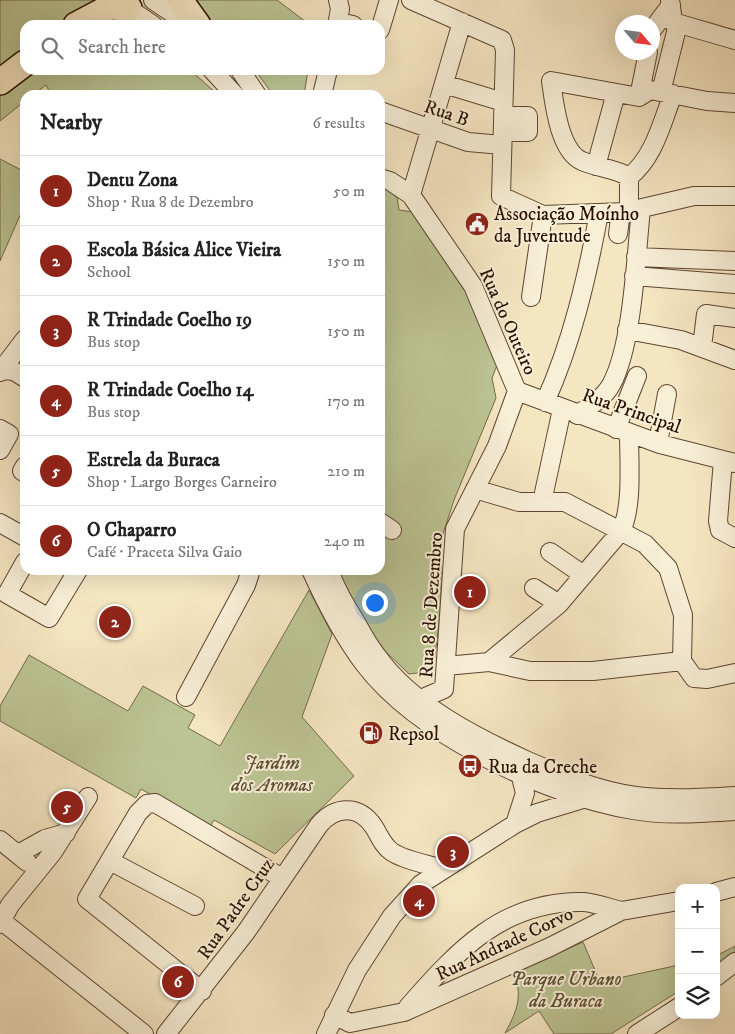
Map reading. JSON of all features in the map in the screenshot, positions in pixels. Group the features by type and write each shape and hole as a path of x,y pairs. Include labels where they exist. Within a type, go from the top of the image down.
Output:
{"highway":[{"path":"180,0 194,20"},
{"path":"86,20 123,4"},
{"path":"0,82 20,67"}],"street":[{"path":"153,0 183,20"},
{"path":"338,0 342,20"},
{"path":"383,20 389,0"},
{"path":"411,0 502,40 505,50 501,196 543,215 630,211 694,196 735,196"},
{"path":"670,2 673,22 735,40"},
{"path":"660,18 670,2"},
{"path":"123,4 146,20"},
{"path":"385,180 411,195 462,22"},
{"path":"629,177 637,171 649,154 667,93 678,24"},
{"path":"639,96 646,60"},
{"path":"217,75 230,90"},
{"path":"244,75 254,90"},
{"path":"323,90 327,75"},
{"path":"629,177 580,161 572,153 556,115 551,81 639,96 650,90 707,101 735,103"},
{"path":"444,84 503,124"},
{"path":"596,166 616,93"},
{"name":"Rua B","path":"385,113 468,142 503,124"},
{"path":"542,502 570,412 602,397 611,385 620,364 627,330 636,258 630,211 629,177"},
{"name":"Rua do Outeiro","path":"411,195 474,286 517,392"},
{"path":"618,234 630,211"},
{"path":"545,402 556,379 577,313 599,213"},
{"path":"531,297 543,215"},
{"path":"636,258 735,261"},
{"path":"634,276 735,284"},
{"path":"702,348 706,314 735,318"},
{"path":"627,330 681,340 735,360"},
{"path":"2,371 20,346"},
{"path":"2,371 14,371 20,375"},
{"path":"490,662 559,604 582,574 621,531 626,519 628,503 623,431 637,376"},
{"name":"Rua Principal","path":"517,392 658,443 732,461"},
{"name":"Rua 8 de Dezembro","path":"421,699 444,689 455,529 497,446 517,392"},
{"path":"658,443 667,394"},
{"path":"0,429 9,434 0,450"},
{"path":"732,461 718,522 720,530 735,538 735,546"},
{"path":"474,489 519,502 565,502 645,544 668,568 683,615 682,661 694,678 707,679 735,673"},
{"path":"0,522 20,534"},
{"path":"550,552 582,574"},
{"path":"20,571 7,594 49,618 75,575"},
{"path":"186,697 246,585 249,575"},
{"path":"313,575 326,603 366,666 418,716 440,732 523,767 587,785 636,796 694,799 735,796"},
{"path":"331,575 340,596 377,657 390,672 421,699 523,767 539,781 583,799 634,810 694,813 735,811"},
{"path":"534,588 559,604"},
{"path":"446,666 490,662 530,671 593,670 682,661"},
{"path":"444,689 447,718"},
{"path":"515,824 525,793 523,767"},
{"path":"525,793 539,781 550,776 574,780"},
{"path":"537,813 544,798 539,781"},
{"path":"88,797 66,833 10,905 1,922 144,1034"},
{"path":"326,1034 357,970 392,916 422,884 515,824 537,813 583,799"},
{"path":"202,990 87,899 138,814 147,804 155,803 282,878"},
{"name":"Rua Padre Cruz","path":"166,1034 246,932 324,820 340,810 354,811 365,817 392,852 444,869"},
{"path":"18,854 45,839 66,833"},
{"path":"0,840 38,870"},
{"path":"110,860 195,906"},
{"path":"720,891 735,887"},
{"name":"Rua Andrade Corvo","path":"404,1012 448,961 492,926 540,905 586,902 621,911"},
{"name":"Rua Andrade Corvo","path":"334,1015 350,1023 404,1012 550,947 621,911 675,902"},
{"path":"720,974 735,962"},
{"path":"637,1034 675,1010"}],"green space":[{"path":"0,0 102,0 71,20 20,20 20,59 0,75"},
{"path":"193,0 277,0 303,20 208,20"},
{"path":"24,75 196,75 213,90 48,90 46,85 40,90 20,90 20,105 0,121 0,95"},
{"path":"259,75 307,75 305,90 269,90"},
{"path":"0,159 20,169 20,215 0,261"},
{"path":"385,187 397,197 399,210 413,212 468,291 499,360 492,378 496,398 454,500 441,540 441,608 433,671 409,674 382,648 362,618 340,575 385,575"},
{"name":"Jardim dos Aromas","path":"309,590 332,634 302,717 354,776 275,854 214,820 209,828 141,789 136,798 0,721 0,706 29,655 128,711 143,686 195,715 188,728 220,746"},
{"name":"Parque Urbano da Buraca","path":"583,942 600,982 675,966 675,994 611,1034 554,1034 539,1011 505,1033 513,1018 517,1004 518,989 514,973"},
{"path":"735,946 735,956 720,965 720,954"}],"place":[{"name":"Associação Moínho da Juventude","path":"477,224"},
{"name":"Dentu Zona","path":"470,592"},
{"name":"Escola Básica Alice Vieira","path":"115,622"},
{"name":"Repsol","path":"371,733"},
{"name":"Rua da Creche","path":"470,766"},
{"name":"Estrela da Buraca","path":"67,807"},
{"name":"R Trindade Coelho 19","path":"453,852"},
{"name":"R Trindade Coelho 14","path":"419,901"},
{"name":"O Chaparro","path":"178,982"}]}
